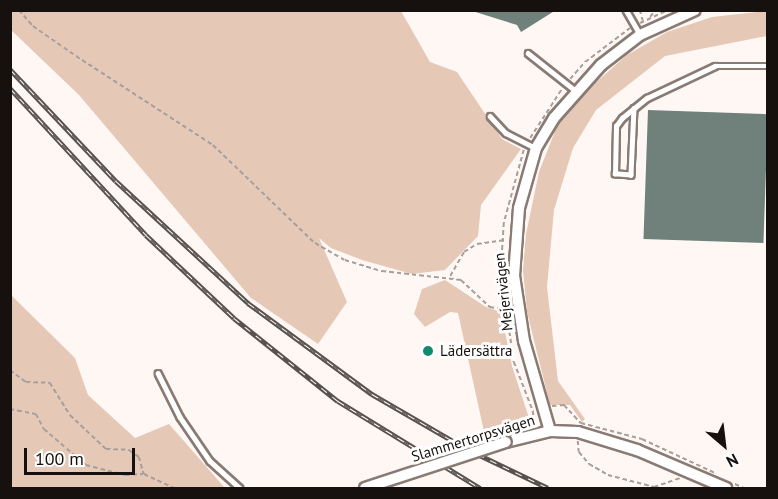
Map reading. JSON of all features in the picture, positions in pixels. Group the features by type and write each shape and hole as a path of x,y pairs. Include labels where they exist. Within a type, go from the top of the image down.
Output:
{"street":[{"name":"Mejerivägen","path":"550,430 524,340 514,276 513,239 536,148 576,91 601,65 640,35 695,10"},
{"name":"Slammertorpsvägen","path":"365,489 506,442 550,430 578,432 695,472 726,489"}],"lane":[{"path":"626,10 640,35"},
{"path":"528,53 576,91"},
{"path":"634,108 631,175 615,174 616,126 634,108 646,98 702,69 728,65 768,66"},
{"path":"490,116 506,134 536,148"},
{"path":"158,373 180,417 210,461 240,489"}],"path":[{"path":"19,10 33,26 213,145 315,243 345,260 382,271 421,278 450,277 461,280 490,307 506,310 514,362 533,411 534,419 523,429"},
{"path":"640,10 643,21"},
{"path":"649,18 655,10"},
{"path":"450,277 464,252 477,244 513,239"},
{"path":"10,370 27,382 50,383 81,427 106,449 129,450 139,458 144,474"},
{"path":"10,409 36,414 44,429 92,468 125,475 144,474 174,489"},
{"path":"578,432 579,452 589,464 608,475 653,488 695,472"}],"shaded area":[{"path":"10,11 401,11 430,62 457,72 502,139 521,149 481,205 478,236 445,270 412,274 362,260 331,248 319,238 347,302 318,344 251,298 79,95 11,30"},
{"path":"767,11 767,36 665,56 596,110 573,148 554,210 547,287 558,381 585,419 582,422 570,405 550,405 527,312 523,270 526,234 539,172 557,126 586,91 627,55 667,32 712,17"},
{"path":"445,280 486,307 501,312 512,366 529,418 523,425 485,436 458,313 450,312 425,327 414,314 422,289"},
{"path":"10,294 75,358 88,395 135,438 169,424 225,488 11,488"}],"building":[{"path":"469,10 556,10 521,32 517,25"},
{"path":"648,110 768,114 763,243 643,239"}],"railway":[{"path":"10,69 116,181 248,303 372,394 465,448 548,488"},
{"path":"10,88 146,235 234,318 338,401 480,488"}],"place":[{"name":"Lädersättra","path":"428,351"}]}
